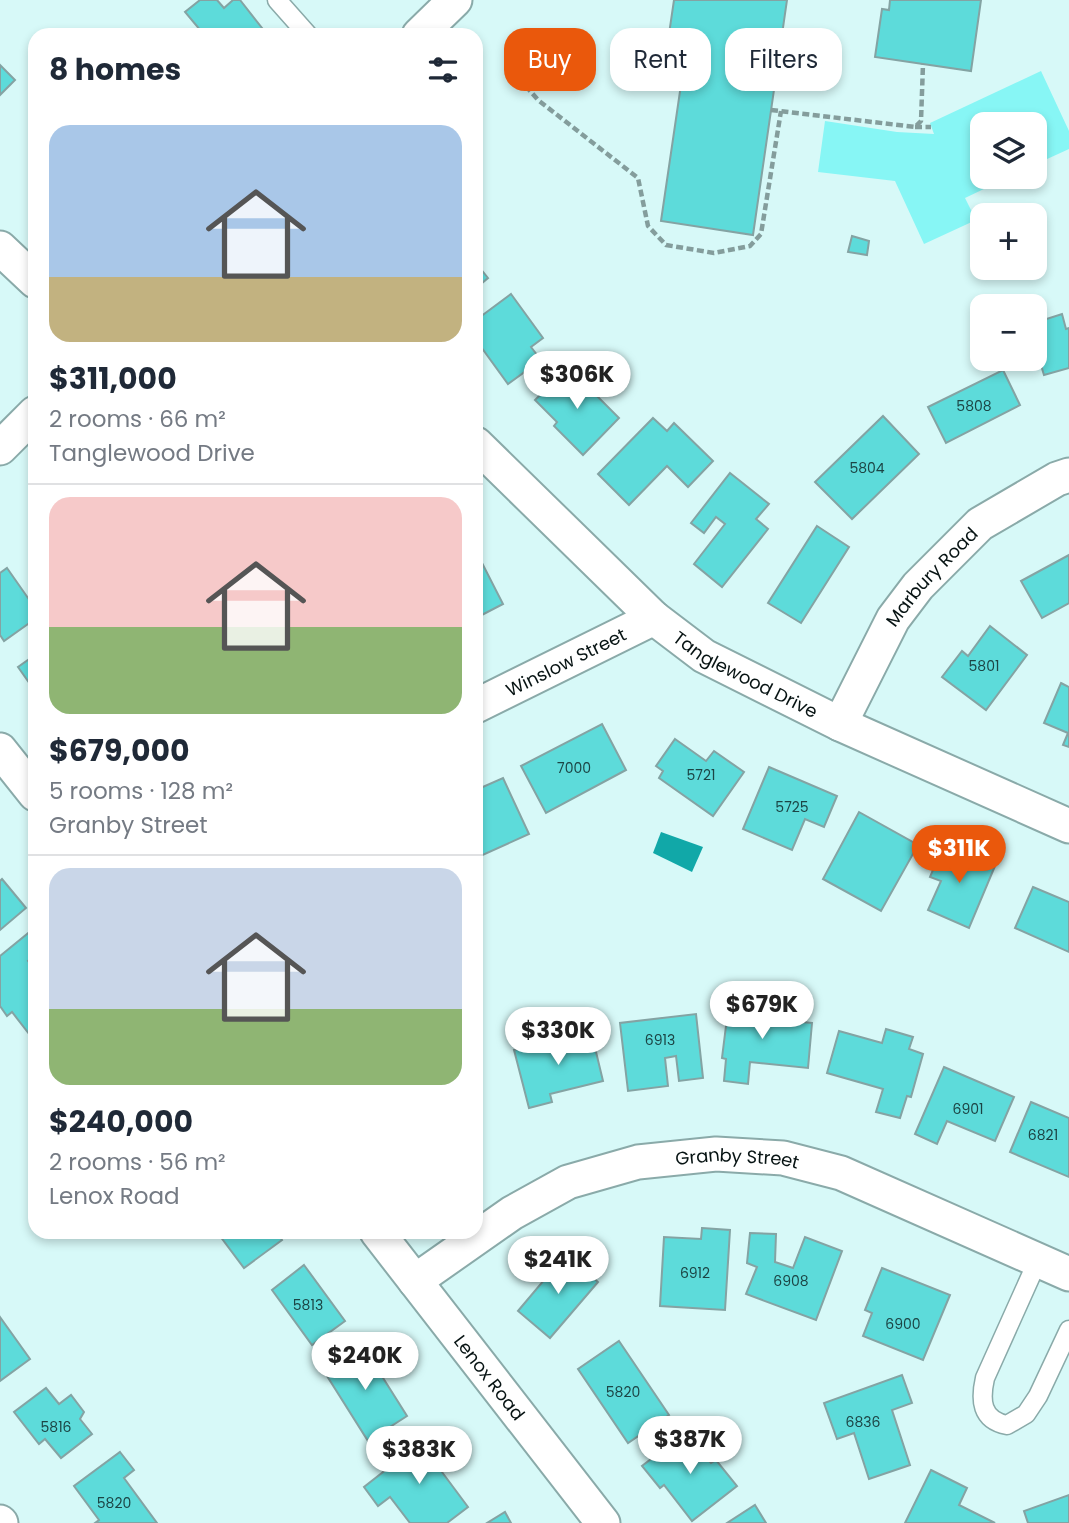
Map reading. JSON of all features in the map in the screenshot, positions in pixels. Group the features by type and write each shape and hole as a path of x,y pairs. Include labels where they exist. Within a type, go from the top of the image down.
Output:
{"street":[{"path":"426,28 455,0"},
{"path":"0,248 28,274"},
{"path":"0,448 28,420"},
{"name":"Tanglewood Drive","path":"483,451 654,618 704,656 840,723 1069,826"},
{"name":"Marbury Road","path":"840,723 893,619 918,586 980,524 1057,479 1069,475"},
{"name":"Winslow Street","path":"483,703 654,618"},
{"path":"0,750 28,785"},
{"name":"Granby Street","path":"483,1233 512,1213 568,1182 638,1162 716,1154 783,1158 841,1173 1069,1274"},
{"name":"Lenox Road","path":"382,1239 603,1523"},
{"name":"Granby Street","path":"415,1281 475,1239"}],"lane":[{"path":"277,0 302,28"},
{"path":"1038,1260 985,1378 981,1396 984,1411 997,1423 1007,1425 1026,1414 1069,1330"}],"path":[{"path":"915,127 921,121 923,64"},
{"path":"530,91 538,100 638,178 648,226 666,245 714,253 750,246 761,234 781,111"},
{"path":"771,110 931,127"}],"shaded area":[{"path":"1041,71 1069,131 1069,149 1047,159 1047,112 970,112 970,189 984,189 965,198 970,208 970,223 924,244 895,181 818,172 825,121 897,132 934,134 930,123"},
{"path":"661,832 703,847 692,872 653,853"}],"building":[{"path":"200,0 217,0 224,8 233,0 240,0 262,28 198,28 185,12"},
{"path":"674,0 787,0 783,28 725,28 725,91 774,91 753,235 661,221 680,91 711,91 711,28 670,28"},
{"path":"890,0 981,0 971,71 875,57 882,9 889,10"},
{"path":"0,65 15,80 0,95"},
{"path":"852,236 869,241 867,255 848,252"},
{"path":"511,294 543,338 531,347 541,360 508,384 483,350 483,315"},
{"path":"1062,314 1066,329 1069,328 1069,368 1044,375 1043,371 1047,371 1047,319"},
{"path":"568,367 619,418 583,455 554,426 557,422 535,400"},
{"path":"1001,371 1003,371 1020,405 946,443 928,407"},
{"path":"883,416 919,454 852,519 815,482"},
{"path":"653,418 667,431 674,423 713,461 688,487 667,466 629,505 598,474"},
{"path":"730,473 769,504 756,519 768,529 722,587 694,564 725,524 716,517 704,533 691,523"},
{"path":"817,526 849,547 801,623 768,603"},
{"path":"1069,555 1069,603 1042,618 1021,581"},
{"path":"483,565 503,604 483,614"},
{"path":"7,568 28,598 28,624 4,641 0,635 0,573"},
{"path":"990,626 1027,655 986,710 942,677 962,651 968,656"},
{"path":"28,660 28,681 18,667"},
{"path":"1061,683 1069,687 1069,747 1063,745 1068,733 1044,723"},
{"path":"602,724 626,770 546,813 521,766"},
{"path":"675,739 706,761 714,751 744,772 713,816 659,778 663,771 656,766"},
{"path":"769,767 837,796 824,827 805,819 792,850 743,829"},
{"path":"503,778 529,834 483,855 483,787"},
{"path":"859,812 918,845 881,911 823,879"},
{"path":"944,844 995,866 969,928 928,910 941,881 930,877"},
{"path":"2,879 26,908 0,930 0,881"},
{"path":"1033,887 1069,902 1069,952 1015,928"},
{"path":"28,933 28,1033 12,1012 7,1016 0,1006 0,956"},
{"path":"729,1002 770,1007 768,1019 812,1023 808,1068 750,1062 748,1084 724,1081 726,1059 722,1058"},
{"path":"696,1014 703,1078 679,1081 676,1056 665,1058 668,1086 628,1091 620,1023"},
{"path":"886,1029 913,1037 909,1049 923,1054 911,1097 907,1096 900,1118 876,1112 883,1089 827,1073 839,1031 882,1043"},
{"path":"591,1031 603,1081 550,1094 552,1102 529,1108 514,1050"},
{"path":"944,1067 1014,1097 995,1141 947,1121 937,1144 915,1134"},
{"path":"1031,1102 1069,1118 1069,1177 1010,1152"},
{"path":"702,1228 730,1230 725,1310 660,1306 664,1237 701,1239"},
{"path":"750,1233 776,1234 775,1262 793,1268 805,1237 842,1251 816,1320 746,1294 757,1267 747,1263"},
{"path":"222,1239 281,1239 282,1240 244,1268"},
{"path":"566,1254 598,1282 550,1338 518,1311"},
{"path":"304,1265 345,1321 312,1345 272,1290"},
{"path":"882,1268 950,1295 923,1360 863,1336 872,1313 865,1310"},
{"path":"0,1317 30,1359 0,1381"},
{"path":"619,1341 669,1415 628,1443 578,1369"},
{"path":"361,1343 407,1416 368,1441 322,1368"},
{"path":"902,1375 912,1403 892,1410 910,1465 869,1479 854,1433 837,1439 824,1403"},
{"path":"46,1388 59,1404 71,1395 84,1412 80,1419 92,1434 61,1458 45,1439 39,1444 14,1412"},
{"path":"686,1432 711,1463 716,1460 737,1486 692,1521 664,1485 660,1488 642,1466"},
{"path":"433,1433 449,1454 436,1464 468,1507 447,1523 410,1523 390,1497 378,1506 364,1487"},
{"path":"120,1452 134,1470 124,1478 157,1523 95,1523 99,1520 74,1486"},
{"path":"931,1470 967,1488 959,1505 995,1523 905,1523"},
{"path":"1069,1495 1069,1523 1028,1523 1024,1511"},
{"path":"755,1505 766,1523 727,1523"},
{"path":"505,1512 511,1523 487,1523"}]}
